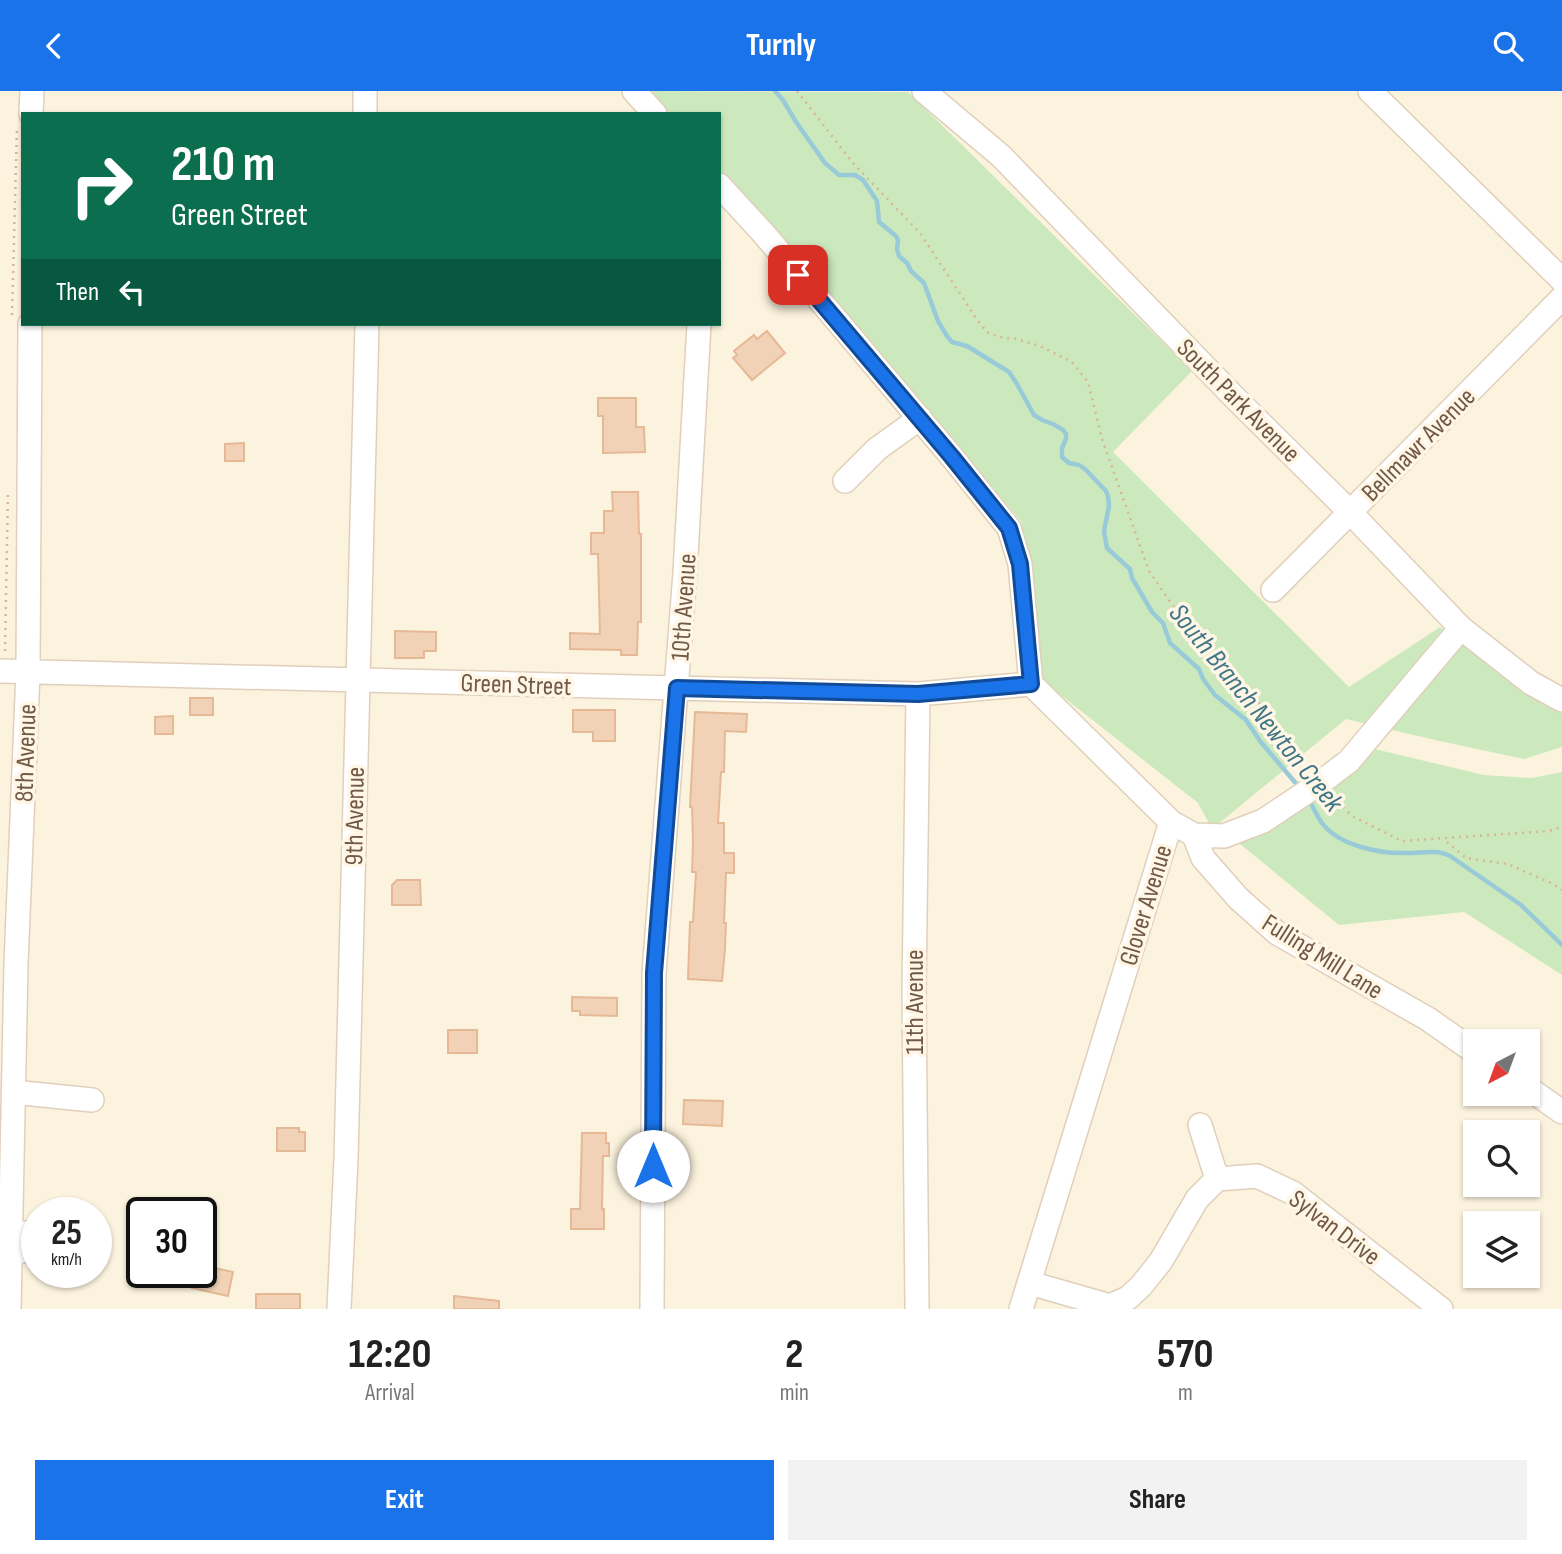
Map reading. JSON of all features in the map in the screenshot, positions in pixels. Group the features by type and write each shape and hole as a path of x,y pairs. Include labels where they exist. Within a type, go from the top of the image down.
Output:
{"street":[{"path":"32,91 32,112"},
{"path":"365,91 365,112"},
{"path":"634,91 652,112"},
{"name":"South Park Avenue","path":"924,91 1001,156 1461,628 1531,683 1562,700"},
{"path":"1370,91 1562,280"},
{"path":"721,187 764,234 1009,528 1020,564 1031,684 1171,822"},
{"name":"Bellmawr Avenue","path":"1273,590 1562,298"},
{"name":"8th Avenue","path":"9,1309 16,964 28,672 30,326"},
{"name":"9th Avenue","path":"339,1309 346,1159 367,326"},
{"name":"10th Avenue","path":"652,1309 654,973 685,573 699,326"},
{"path":"845,481 877,449 919,418"},
{"name":"Glover Avenue","path":"1021,1309 1171,822 1195,835 1224,836 1263,821 1310,790 1349,761 1461,628"},
{"name":"Green Street","path":"0,671 918,694 1031,684"},
{"name":"11th Avenue","path":"917,1309 914,992 918,694"},
{"name":"Fulling Mill Lane","path":"1195,835 1203,858 1238,898 1277,933 1428,1019 1463,1044"},
{"path":"13,1092 92,1100"},
{"path":"1540,1096 1562,1112"},
{"path":"1030,1283 1110,1306 1128,1298 1141,1286 1161,1261 1197,1199 1217,1179 1200,1125"},
{"name":"Sylvan Drive","path":"1217,1179 1257,1175 1293,1193 1437,1308"},
{"path":"10,1243 21,1238"},
{"path":"10,1243 21,1246"}],"path":[{"path":"797,91 852,162 920,233 987,332 1040,346 1072,362 1088,382 1102,439 1149,571 1180,616 1208,666 1245,698 1261,704 1287,755 1310,790 1352,816 1402,841 1549,831 1562,827"},
{"path":"1447,842 1466,859 1508,865 1562,890"}],"green space":[{"path":"650,91 908,92 1192,371 1113,452 1349,687 1440,627 1521,691 1562,710 1562,747 1524,759 1346,719 1212,829 1198,803 1043,681 1021,521 778,234 721,171 721,112 668,112"},
{"path":"1366,747 1484,775 1532,778 1562,772 1562,975 1464,912 1339,925 1234,839 1335,755"}],"building":[{"path":"767,331 785,353 752,380 733,358 737,355 734,351 754,335 757,339"},
{"path":"598,398 636,398 636,427 644,427 645,452 603,453 603,416 598,416"},
{"path":"244,443 244,461 225,461 225,444"},
{"path":"612,492 638,492 641,622 638,622 637,655 621,655 621,650 570,649 570,633 600,634 598,554 591,554 591,533 604,533 604,511 613,511"},
{"path":"395,631 436,632 436,651 424,651 424,658 395,658"},
{"path":"190,698 213,698 213,715 190,715"},
{"path":"573,710 615,710 615,741 593,741 593,732 573,732"},
{"path":"695,712 747,714 746,732 725,731 724,772 721,772 718,823 724,823 724,853 734,853 734,873 726,873 722,981 688,979 690,922 693,922 696,872 692,872 690,807"},
{"path":"173,716 173,734 155,734 155,717"},
{"path":"397,880 420,880 421,905 392,905 392,885"},
{"path":"572,997 617,998 617,1016 580,1015 580,1011 572,1011"},
{"path":"448,1030 477,1030 477,1053 448,1053"},
{"path":"684,1100 723,1101 722,1126 683,1124"},
{"path":"277,1128 299,1128 299,1132 305,1132 305,1151 277,1151"},
{"path":"582,1133 606,1133 606,1143 609,1143 609,1156 603,1156 604,1229 571,1229 571,1209 580,1209"},
{"path":"217,1268 233,1272 228,1296 192,1288 217,1288"},
{"path":"256,1294 300,1294 300,1309 256,1309"},
{"path":"454,1296 499,1301 499,1309 454,1309"}],"waterway":[{"name":"South Branch Newton Creek","path":"775,91 825,163 839,175 855,175 863,180 877,201 879,222 896,236 899,256 924,283 938,321 952,342 967,346 1009,372 1034,415 1063,430 1066,439 1062,457 1085,469 1108,496 1109,506 1104,531 1107,548 1130,569 1132,578 1152,612 1163,623 1170,643 1199,669 1215,695 1246,720 1299,787"},
{"name":"South Branch Newton Creek","path":"1309,800 1329,831 1350,843 1385,852 1435,852 1450,856 1521,905 1562,945"}],"route":[{"path":"653,1166 654,973 677,688 918,694 1031,684 1020,564 1009,528 798,275"}]}
